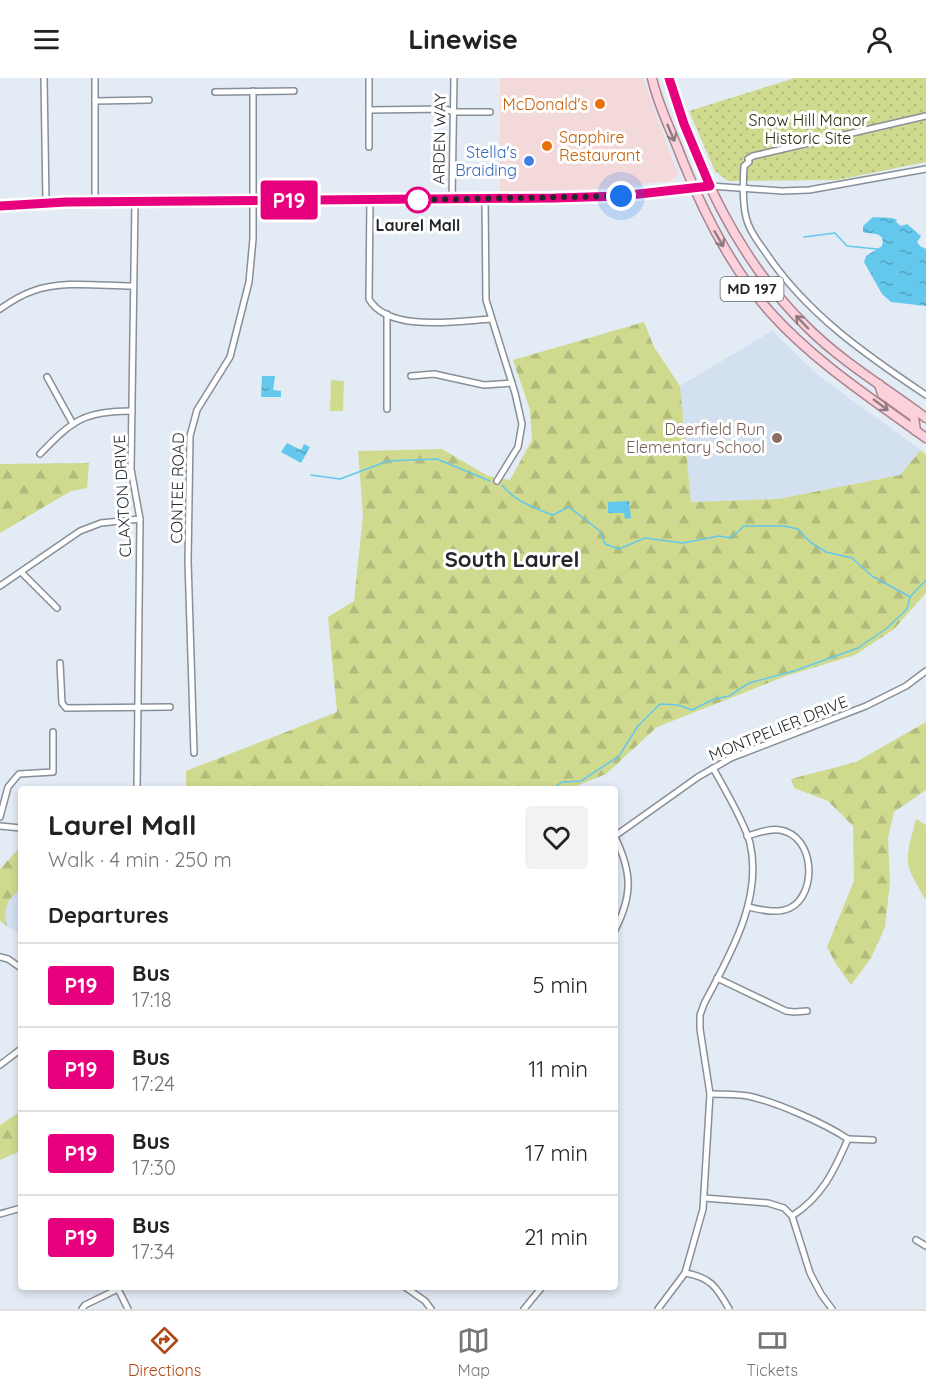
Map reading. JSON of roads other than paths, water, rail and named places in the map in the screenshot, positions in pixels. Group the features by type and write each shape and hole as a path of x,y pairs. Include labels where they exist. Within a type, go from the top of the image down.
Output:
{"main road":[{"name":"MD 197","path":"652,78 669,129 709,220 732,260 770,312 829,368 926,438"},
{"name":"MD 197","path":"669,78 684,124 710,186 740,243 775,293 823,341 926,418"},
{"path":"879,384 882,394 914,417 916,431"}],"street":[{"path":"44,78 46,202"},
{"path":"95,78 95,202"},
{"path":"369,78 369,147"},
{"name":"ARDEN WAY","path":"452,200 454,78"},
{"name":"CONTEE ROAD","path":"194,753 188,561 190,436 197,410 230,357 251,271 253,91"},
{"path":"215,92 294,91"},
{"path":"95,101 149,100"},
{"path":"369,110 490,112"},
{"path":"926,116 773,151 748,159 749,162 744,166 743,188 745,214 749,225 777,268 802,299 845,338 926,395"},
{"path":"0,206 46,202 452,200 621,196 710,186 809,190 926,169"},
{"path":"370,199 369,299 371,303 387,314 418,322 491,319"},
{"path":"485,199 486,292 491,319 521,413 521,436 516,452 497,481"},
{"name":"CLAXTON DRIVE","path":"135,202 131,469 140,519 137,786"},
{"path":"0,309 30,292 49,287 132,286"},
{"path":"387,314 387,409"},
{"path":"411,376 435,374 484,385 512,383"},
{"path":"47,377 73,424"},
{"path":"40,454 73,424 99,412 132,411"},
{"path":"0,586 80,531 101,523 140,519"},
{"path":"21,572 57,608"},
{"path":"60,663 62,703 66,708 170,707"},
{"name":"MONTPELIER DRIVE","path":"618,834 713,768 748,751 866,706 906,686 926,671"},
{"path":"0,817 8,787 19,774 53,772 53,732"},
{"path":"658,1309 685,1273 704,1198 710,1094 700,1022 702,1009 742,926 748,907 752,867 751,848 713,768"},
{"path":"0,826 18,828"},
{"path":"747,836 774,830 790,833 803,844 808,862 804,892 793,906 775,911 748,907"},
{"path":"618,844 627,869 629,890 626,906 618,923"},
{"path":"0,957 8,958 18,966"},
{"path":"717,978 786,1011 807,1011"},
{"path":"0,1065 18,1051"},
{"path":"710,1094 757,1098 806,1118 848,1139 873,1140"},
{"path":"792,1216 804,1208 824,1188 848,1139"},
{"path":"704,1198 768,1203 784,1208 792,1216 810,1273 832,1309"},
{"path":"0,1214 18,1209"},
{"path":"916,1240 926,1246"},
{"path":"685,1273 711,1282 729,1309"},
{"path":"82,1309 85,1305 113,1290"},
{"path":"118,1290 128,1309"},
{"path":"409,1290 425,1301 431,1309"},
{"path":"524,1309 540,1290"}],"water":[{"path":"873,217 892,218 897,220 896,222 901,226 907,224 921,236 917,242 926,249 926,306 891,302 882,294 864,262 866,256 882,246 883,241 877,234 863,232 863,226"},
{"path":"262,376 275,376 273,390 281,391 281,397 261,397"},
{"path":"287,443 301,450 304,444 310,447 301,463 281,452"},
{"path":"629,501 631,518 625,519 624,513 608,513 608,502"}],"waterway":[{"path":"804,237 835,233 847,246 877,249"},
{"path":"311,475 340,479 388,461 437,459 490,481"},
{"path":"502,485 518,500 553,515 569,507 600,531 605,544 619,549 645,538 683,543 719,536 731,538 744,526 784,526 798,529 810,542 826,552 852,558 872,576 910,597 926,580"},
{"path":"556,786 562,782 581,781 619,756 638,726 660,704 678,705 692,710 714,699 729,696 749,683 794,671 858,648 887,628 907,609 910,597"}],"place":[{"name":"McDonald's","path":"600,104"},
{"name":"Sapphire Restaurant","path":"547,146"},
{"name":"Stella's Braiding","path":"529,161"},
{"name":"Laurel Mall","path":"418,200"},
{"name":"Deerfield Run Elementary School","path":"777,438"}],"district":[{"name":"South Laurel","path":"512,559"}],"park label":[{"name":"Snow Hill Manor Historic Site","path":"808,129"}]}
